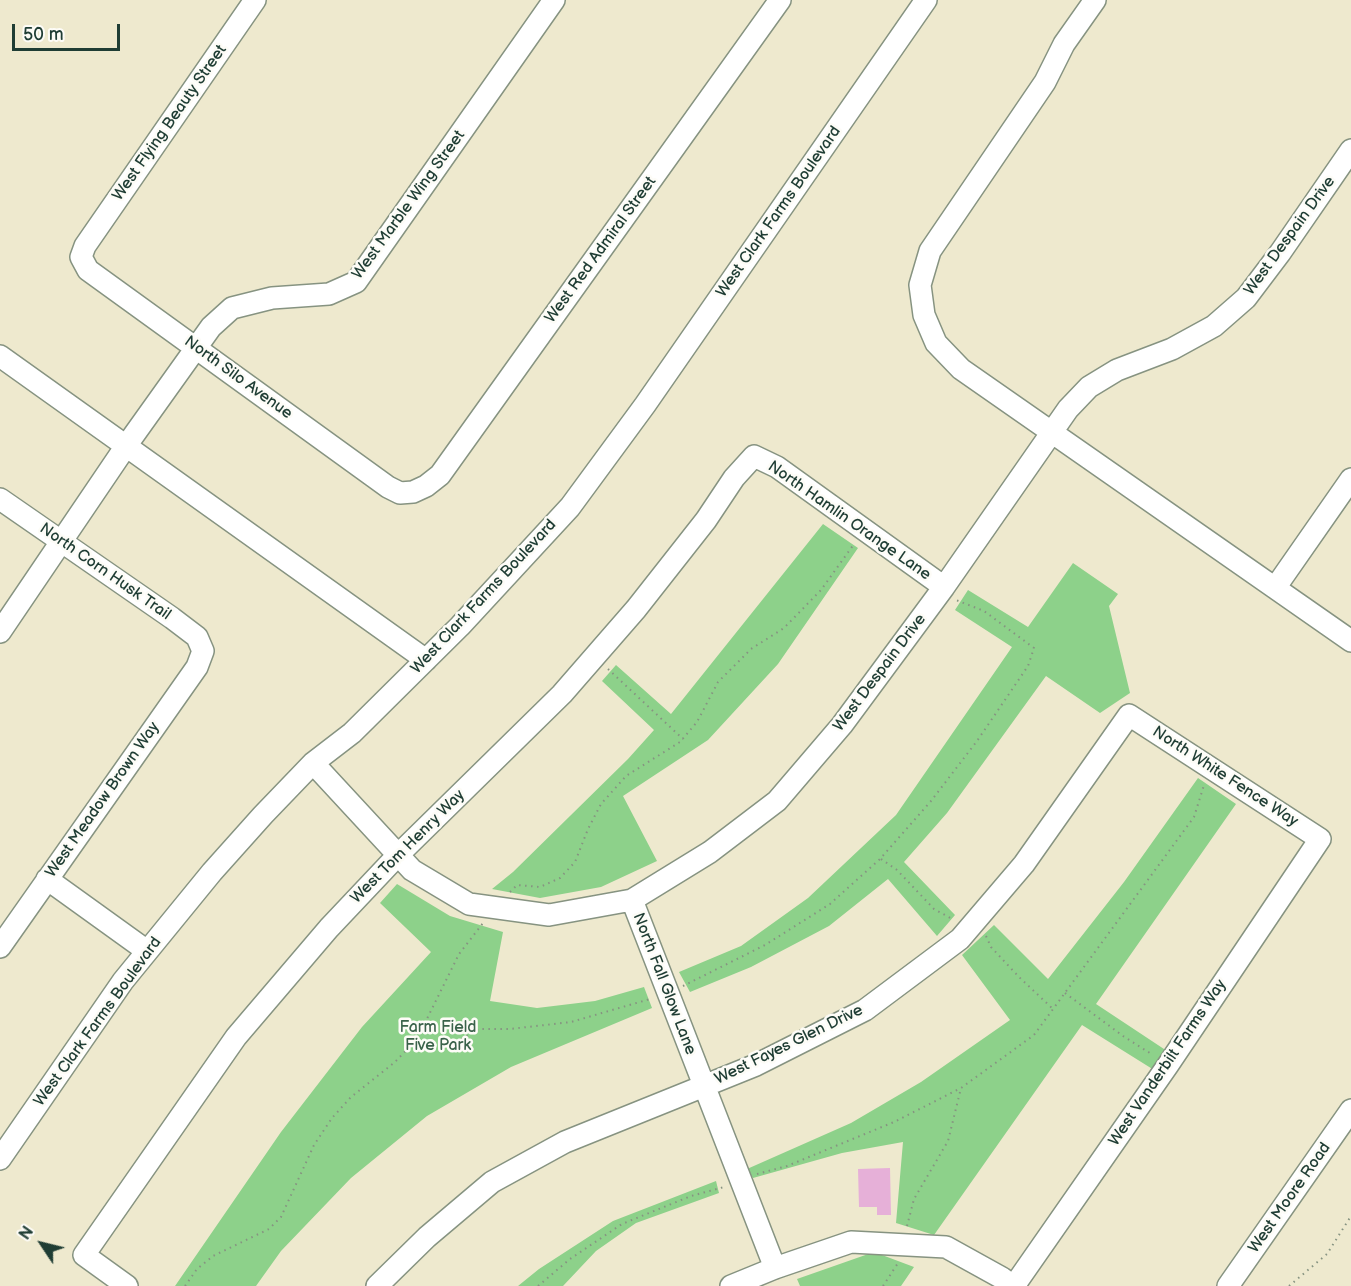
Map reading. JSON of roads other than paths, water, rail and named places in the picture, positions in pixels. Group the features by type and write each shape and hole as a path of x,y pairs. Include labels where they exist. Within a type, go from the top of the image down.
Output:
{"street":[{"name":"West Flying Beauty Street","path":"85,246 255,0"},
{"name":"West Marble Wing Street","path":"0,632 126,446 212,327 232,308 272,298 329,294 356,282 554,0"},
{"name":"West Red Admiral Street","path":"413,492 426,486 440,475 780,0"},
{"name":"West Clark Farms Boulevard","path":"0,1159 123,981 212,872 263,814 313,764 352,733 460,626 570,507 645,405 927,0"},
{"path":"1095,0 1064,44 1045,82 930,251 920,285 924,315 936,343 961,369 1351,641"},
{"name":"West Despain Drive","path":"313,764 412,870 469,904 549,915 632,900 710,852 777,801 842,725 941,590 1068,409 1089,387 1117,370 1172,349 1214,326 1246,298 1351,150"},
{"name":"North Silo Avenue","path":"85,246 81,257 88,270 388,487 400,493 413,492"},
{"path":"0,356 426,660"},
{"name":"North Hamlin Orange Lane","path":"754,456 777,467 941,590"},
{"name":"West Tom Henry Way","path":"127,1286 84,1255 236,1037 329,928 398,855 562,694 657,582 706,520 734,478 754,456"},
{"path":"1275,588 1351,479"},
{"name":"North Corn Husk Trail","path":"0,499 197,637 203,651"},
{"name":"West Meadow Brown Way","path":"0,947 198,667 203,651"},
{"name":"North White Fence Way","path":"1129,715 1320,839"},
{"name":"West Fayes Glen Drive","path":"376,1286 427,1237 492,1182 565,1142 756,1065 865,1010 960,939 1024,864 1129,715"},
{"name":"West Vanderbilt Farms Way","path":"1013,1286 1168,1065 1320,839"},
{"path":"47,879 147,951"},
{"name":"North Fall Glow Lane","path":"632,900 775,1268"},
{"name":"West Moore Road","path":"1228,1286 1351,1110"},
{"path":"731,1286 851,1242 946,1247 1013,1286"}],"park label":[{"name":"Farm Field Five Park","path":"438,1037"}]}
